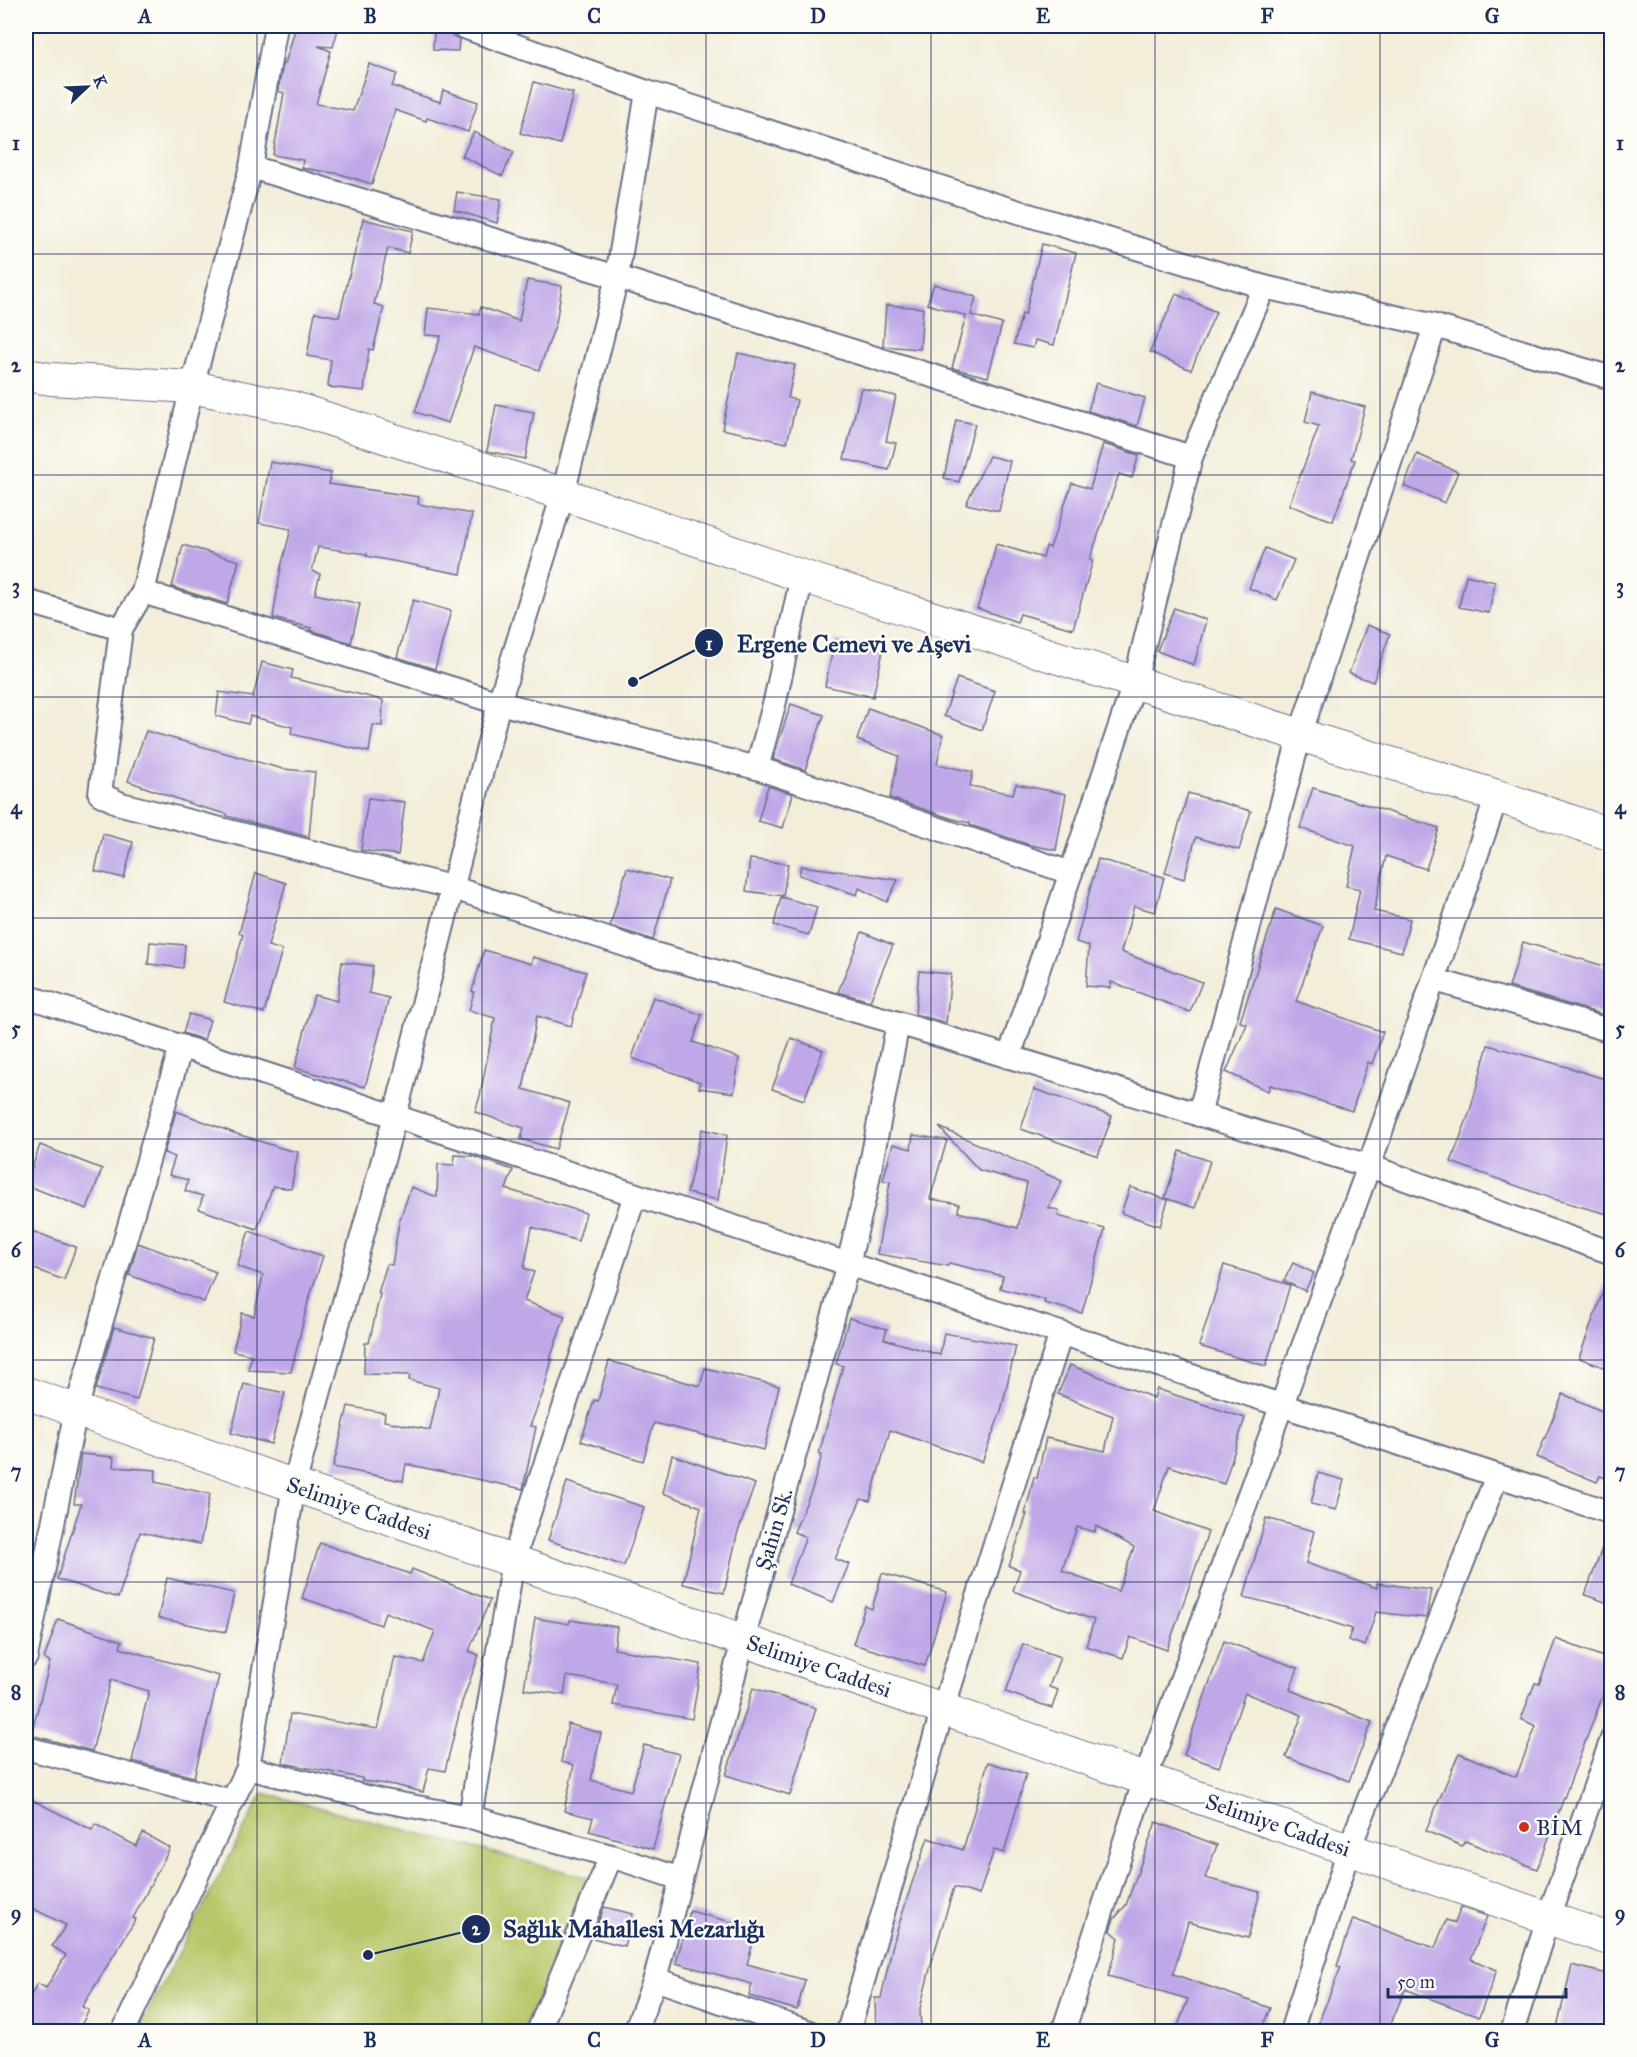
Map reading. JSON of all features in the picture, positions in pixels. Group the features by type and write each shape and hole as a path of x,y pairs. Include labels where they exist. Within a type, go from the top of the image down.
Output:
{"street":[{"path":"276,26 252,167 192,387 143,592 121,629 100,794 121,804 452,887 637,949 898,1023 1369,1166 1611,1253"},
{"path":"461,26 647,92 996,205 1264,287 1435,326 1611,378"},
{"path":"123,2031 248,1768 294,1485 395,1116 499,703 563,494 617,277 647,92"},
{"path":"252,167 617,277 1191,457"},
{"path":"1009,1057 1135,681 1191,457 1264,287"},
{"path":"1199,1115 1300,735 1435,326"},
{"path":"26,375 51,379 192,387 294,408 563,494 802,576 1497,796 1611,835"},
{"path":"758,768 802,576"},
{"path":"143,592 499,703 758,768 1071,873"},
{"path":"26,601 121,629"},
{"path":"1063,2031 1145,1779 1369,1166 1497,796"},
{"path":"1435,980 1611,1031"},
{"path":"26,996 1611,1513"},
{"name":"Şahin Sk.","path":"635,2031 655,1979 743,1640 848,1264 865,1195 898,1023"},
{"path":"26,1657 76,1410 181,1046"},
{"path":"470,1817 513,1561 635,1195"},
{"path":"848,2031 943,1709 1061,1333"},
{"name":"Selimiye Caddesi","path":"26,1393 1611,1940"},
{"path":"1292,2031 1350,1849 1497,1476"},
{"path":"1512,2031 1548,1918 1611,1739"},
{"path":"26,1748 232,1801"},
{"path":"248,1768 379,1800 470,1817 611,1856 681,1879"},
{"path":"538,2031 611,1856"},
{"path":"655,1979 809,2031"}],"green space":[{"path":"263,1793 590,1878 524,2031 138,2031"}],"building":[{"path":"296,26 339,26 333,47 318,46 331,51 316,104 353,111 369,64 397,74 392,86 440,102 443,90 478,102 468,132 395,110 372,184 340,174 302,168 303,160 273,155 284,93 278,91 283,64 285,64"},
{"path":"434,31 449,31 451,35 459,39 458,51 433,50"},
{"path":"534,82 573,93 560,144 520,133"},
{"path":"474,132 514,152 502,176 462,156"},
{"path":"457,192 501,199 497,223 454,210"},
{"path":"363,219 413,231 408,253 388,248 374,304 384,307 373,350 369,349 364,391 328,387 331,360 307,356 315,312 339,317"},
{"path":"1042,244 1076,253 1054,345 1035,340 1033,348 1014,344 1022,314 1025,315"},
{"path":"527,280 562,286 556,323 539,370 474,347 448,423 415,412 441,336 425,335 428,308 479,314 481,307 519,321"},
{"path":"934,284 976,297 971,315 1002,324 988,377 952,368 966,316 927,304"},
{"path":"1176,294 1216,312 1191,370 1150,352"},
{"path":"886,305 923,308 920,349 883,346"},
{"path":"738,353 795,365 788,398 797,400 787,443 722,429"},
{"path":"1096,383 1145,398 1137,426 1088,411"},
{"path":"861,388 896,396 886,441 896,443 889,470 844,459"},
{"path":"1312,392 1365,407 1351,459 1355,460 1333,521 1289,505 1319,426 1305,422"},
{"path":"496,405 534,412 525,459 487,451"},
{"path":"956,420 975,424 959,482 944,478"},
{"path":"1103,444 1139,455 1132,478 1119,474 1090,559 1093,560 1073,629 1020,614 1017,622 977,608 990,571 996,544 1043,558 1046,546 1050,548 1072,483 1090,489"},
{"path":"1417,454 1458,472 1445,503 1404,486"},
{"path":"989,456 1010,461 999,511 966,504"},
{"path":"270,462 331,473 329,484 419,497 418,504 472,514 461,574 366,556 367,554 318,547 312,571 320,574 315,594 360,604 351,643 310,630 311,628 273,618 281,567 291,529 259,523"},
{"path":"183,545 239,561 227,604 172,587"},
{"path":"1265,548 1294,560 1277,600 1249,588"},
{"path":"1466,575 1495,582 1489,613 1459,607"},
{"path":"413,600 451,611 435,669 397,657"},
{"path":"1174,608 1206,620 1194,665 1157,651"},
{"path":"1367,625 1390,634 1373,682 1349,673"},
{"path":"835,640 883,651 873,697 825,686"},
{"path":"262,662 293,670 291,678 383,700 382,726 373,725 369,752 291,734 292,727 250,716 248,724 216,716 219,692 253,697"},
{"path":"957,678 995,691 982,730 944,716"},
{"path":"791,704 824,715 805,770 773,759"},
{"path":"868,708 943,735 937,764 973,772 970,786 1013,794 1016,784 1066,794 1056,850 1030,845 890,798 899,756 857,740"},
{"path":"146,731 283,769 315,772 309,837 227,816 227,814 197,806 128,781"},
{"path":"768,786 793,794 783,828 758,821"},
{"path":"1313,788 1439,828 1426,869 1386,856 1374,911 1410,919 1402,952 1349,939 1360,889 1346,886 1355,846 1300,828"},
{"path":"1188,793 1251,811 1239,850 1196,837 1184,879 1165,873"},
{"path":"368,798 405,802 398,855 361,850"},
{"path":"103,834 133,842 124,878 95,871"},
{"path":"750,859 788,864 783,896 746,891"},
{"path":"1098,859 1164,877 1155,912 1134,906 1121,952 1202,982 1190,1012 1111,982 1111,988 1086,986 1089,946 1076,942"},
{"path":"801,866 898,880 887,902 859,888 857,895 799,875"},
{"path":"627,868 670,880 653,940 610,926"},
{"path":"256,873 286,883 268,946 282,950 264,1013 224,1002 243,935 239,933"},
{"path":"781,897 817,907 809,935 774,925"},
{"path":"1276,909 1323,926 1296,1001 1383,1032 1372,1064 1368,1062 1352,1111 1270,1085 1268,1091 1226,1072 1247,1024 1240,1022"},
{"path":"862,932 893,945 870,1001 838,992"},
{"path":"150,942 185,945 183,968 148,964"},
{"path":"1523,942 1611,968 1611,1017 1509,987"},
{"path":"484,950 531,964 533,957 586,972 571,1026 537,1016 523,1089 570,1103 556,1149 521,1139 524,1128 475,1112 495,1018 469,1010"},
{"path":"342,962 373,966 369,993 389,998 365,1087 295,1068 314,995 337,1001"},
{"path":"919,971 951,974 946,1023 915,1014"},
{"path":"653,997 702,1015 693,1042 739,1058 734,1093 699,1088 700,1082 632,1058"},
{"path":"189,1014 210,1020 204,1040 183,1033"},
{"path":"791,1038 823,1050 804,1100 772,1089"},
{"path":"1488,1045 1611,1081 1611,1215 1553,1199 1451,1162 1470,1111"},
{"path":"1034,1089 1112,1116 1098,1156 1021,1129"},
{"path":"176,1111 234,1133 298,1152 291,1189 273,1186 257,1229 199,1209 203,1196 185,1191 188,1180 169,1175 175,1157 164,1153"},
{"path":"939,1127 1062,1181 1048,1208 1059,1210 1058,1216 1105,1229 1082,1313 1000,1288 1003,1276 949,1263 948,1266 877,1254 890,1182 883,1180 893,1144 911,1149 913,1135 947,1140 930,1199 959,1204 958,1212 1018,1228 1027,1183 979,1170"},
{"path":"702,1129 727,1135 718,1200 687,1193"},
{"path":"40,1145 102,1169 87,1209 26,1185"},
{"path":"1180,1151 1210,1161 1195,1208 1165,1198"},
{"path":"455,1155 472,1156 513,1170 506,1189 586,1213 578,1241 532,1227 524,1268 534,1272 524,1301 565,1316 550,1359 552,1359 544,1390 530,1426 536,1427 523,1489 406,1464 403,1481 333,1467 348,1406 385,1413 384,1421 430,1430 439,1388 409,1380 410,1375 364,1374 365,1343 369,1343 380,1294 378,1293 387,1264 392,1265 399,1222 411,1187 437,1197 438,1164 454,1165"},
{"path":"1130,1187 1168,1200 1160,1226 1121,1213"},
{"path":"26,1229 76,1247 64,1280 26,1266"},
{"path":"249,1231 323,1256 308,1302 291,1372 248,1370 252,1355 233,1351 242,1313 254,1316 263,1275 237,1266"},
{"path":"138,1243 216,1272 204,1302 129,1275"},
{"path":"1293,1263 1314,1273 1305,1291 1284,1281"},
{"path":"1224,1265 1290,1285 1266,1366 1199,1346"},
{"path":"1609,1275 1611,1276 1611,1370 1579,1358"},
{"path":"849,1318 887,1329 884,1339 940,1355 944,1333 1016,1346 1001,1411 982,1462 890,1430 870,1501 861,1499 835,1559 849,1564 833,1602 788,1584 806,1537 794,1532 812,1489 822,1455 819,1454 843,1366 836,1364"},
{"path":"114,1327 154,1338 137,1400 96,1389"},
{"path":"609,1361 700,1386 705,1368 779,1386 764,1450 654,1423 643,1461 581,1441 594,1400 598,1401"},
{"path":"1070,1365 1154,1398 1157,1389 1245,1418 1224,1484 1169,1466 1154,1511 1208,1532 1167,1650 1130,1637 1123,1658 1086,1646 1094,1620 1013,1591 1020,1570 1009,1566 1027,1514 1025,1514 1034,1477 1037,1478 1046,1438 1105,1451 1113,1416 1058,1394","holes":["1096,1526 1134,1547 1118,1591 1062,1570 1077,1527 1095,1532"]},
{"path":"244,1384 285,1393 271,1444 231,1433"},
{"path":"1563,1394 1611,1415 1611,1480 1600,1476 1597,1482 1537,1457"},
{"path":"81,1454 114,1457 113,1467 156,1470 155,1482 210,1494 200,1544 140,1532 118,1598 57,1579 81,1504 74,1504"},
{"path":"672,1455 755,1484 737,1535 724,1593 683,1584 701,1507 663,1493"},
{"path":"1318,1473 1344,1480 1336,1510 1311,1504"},
{"path":"567,1482 644,1507 624,1566 548,1540"},
{"path":"1266,1518 1314,1531 1306,1563 1377,1588 1377,1583 1431,1590 1426,1618 1376,1612 1365,1646 1348,1640 1352,1629 1293,1609 1244,1597"},
{"path":"1609,1529 1611,1530 1611,1604 1585,1595"},
{"path":"320,1543 410,1574 412,1569 490,1600 469,1651 479,1655 462,1702 445,1771 429,1768 423,1792 283,1763 290,1714 378,1729 395,1657 423,1663 435,1631 385,1612 381,1625 302,1598"},
{"path":"882,1573 947,1592 925,1666 853,1644 865,1606 872,1609"},
{"path":"167,1578 234,1593 226,1632 158,1618"},
{"path":"535,1618 569,1624 570,1620 617,1627 614,1649 701,1664 692,1719 613,1705 617,1684 567,1676 564,1695 524,1689"},
{"path":"58,1619 122,1641 120,1648 219,1676 194,1777 132,1761 149,1691 111,1680 92,1751 31,1735 50,1662 44,1659"},
{"path":"1556,1639 1611,1660 1611,1674 1537,1869 1465,1841 1462,1846 1426,1831 1459,1753 1516,1777 1536,1726 1521,1719 1535,1683 1539,1684"},
{"path":"1224,1641 1298,1668 1290,1690 1372,1722 1349,1781 1286,1757 1302,1715 1245,1693 1219,1767 1184,1755"},
{"path":"1023,1644 1060,1657 1049,1687 1058,1690 1052,1708 1006,1692"},
{"path":"753,1688 816,1708 790,1795 726,1775"},
{"path":"568,1724 601,1733 591,1780 631,1791 644,1745 679,1754 653,1849 589,1831 593,1818 564,1811 574,1765 561,1762"},
{"path":"988,1762 1026,1774 1004,1853 994,1850 979,1895 954,1887 920,2008 921,2031 876,2031 875,1998 881,1998 893,1944 928,1838 963,1850"},
{"path":"26,1797 92,1830 95,1824 136,1846 143,1833 170,1848 133,1918 136,1919 82,2007 89,2010 78,2031 40,2031 26,2023 26,2006 37,1983 46,1988 66,1955 52,1946 66,1925 26,1905"},
{"path":"1156,1822 1217,1845 1205,1878 1260,1892 1248,1938 1188,1922 1173,1974 1270,2008 1261,2031 1176,2031 1188,1999 1108,1976 1119,1938 1110,1930 1114,1919 1126,1905"},
{"path":"604,1907 633,1914 624,1946 593,1938"},
{"path":"1461,1907 1487,1916 1471,1959 1497,1970 1479,2017 1405,1989 1388,2031 1315,2031 1341,1967 1337,1966 1353,1919 1435,1948 1446,1920 1455,1923"},
{"path":"690,1911 757,1929 747,1964 805,1980 797,2010 749,1996 752,1984 676,1963"},
{"path":"1572,1965 1611,1975 1611,2031 1556,2031"}],"place":[{"name":"Ergene Cemevi ve Aşevi","path":"633,682"},
{"name":"BİM","path":"1524,1827"},
{"name":"Sağlık Mahallesi Mezarlığı","path":"368,1955"}]}
